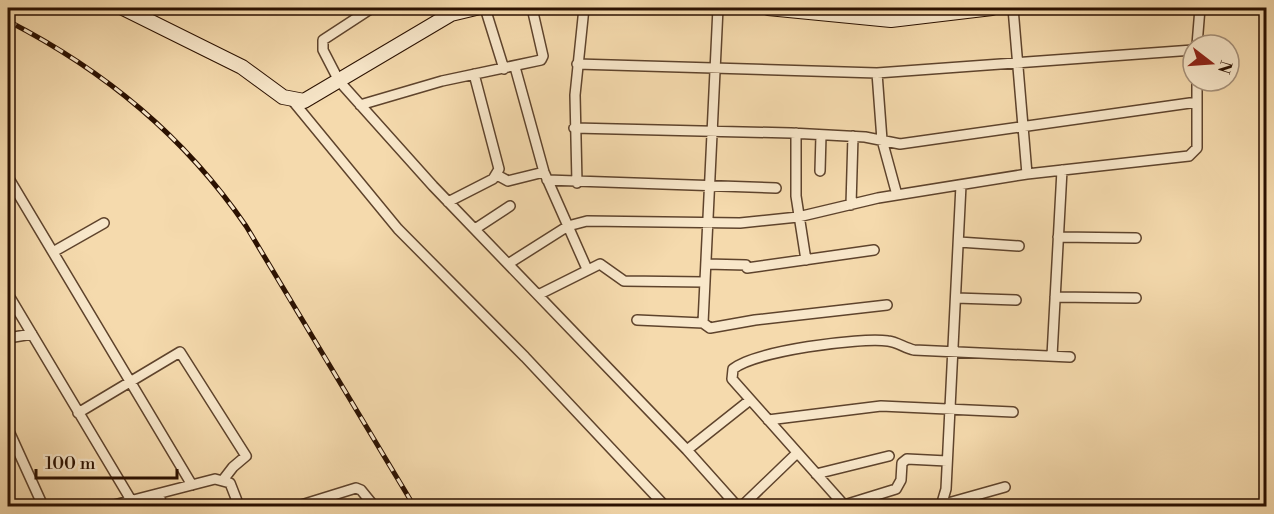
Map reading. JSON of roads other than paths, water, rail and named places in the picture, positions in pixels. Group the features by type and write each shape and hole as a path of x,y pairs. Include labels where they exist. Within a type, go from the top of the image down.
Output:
{"street":[{"path":"123,8 242,67 292,100 398,229 525,357 665,507"},
{"path":"372,8 323,40 323,50 339,81 448,202 687,450 737,507"},
{"path":"292,100 304,101 313,97 451,14 476,8"},
{"path":"485,8 504,69"},
{"path":"360,105 543,58 532,8"},
{"path":"577,183 574,128 577,64 584,8"},
{"path":"703,323 714,131 718,8"},
{"path":"768,8 891,20 992,8"},
{"path":"1013,8 1027,174"},
{"path":"1198,33 1200,8"},
{"path":"577,64 716,70 876,73 1181,51"},
{"path":"515,67 546,176 588,269"},
{"path":"876,73 882,141 897,195"},
{"path":"448,202 496,175 498,166 474,74"},
{"path":"508,264 568,226 587,221 740,223 798,217 897,195 1027,174 1189,156 1197,148 1197,93"},
{"path":"574,128 796,133 853,136 900,144 1197,102"},
{"path":"796,133 798,217 806,260"},
{"path":"820,171 821,135"},
{"path":"851,205 853,136"},
{"path":"1052,356 1062,170"},
{"path":"496,175 508,181 546,176 577,183 776,188"},
{"path":"8,177 192,485"},
{"path":"941,506 946,489 948,461 961,185"},
{"path":"475,229 510,206"},
{"path":"53,252 104,223"},
{"path":"1058,237 1136,238"},
{"path":"959,242 1019,246"},
{"path":"706,264 747,266 874,250"},
{"path":"538,295 596,265 604,265 624,281 704,282"},
{"path":"8,294 131,500"},
{"path":"1055,297 1136,298"},
{"path":"956,298 1016,300"},
{"path":"637,320 703,323 710,328 755,320 887,305"},
{"path":"8,338 32,334"},
{"path":"948,461 904,460 901,480 896,489 843,506 732,379 733,369 780,353 809,347 882,340 895,342 914,350 953,354 1070,357"},
{"path":"78,413 176,353 184,354 245,454 245,458 233,466 224,480"},
{"path":"687,450 750,400"},
{"path":"768,420 881,406 951,407 1013,412"},
{"path":"8,429 43,507"},
{"path":"742,507 797,453"},
{"path":"816,474 889,456"},
{"path":"110,507 215,479 224,480 234,488 239,507"},
{"path":"941,506 1005,487"},
{"path":"298,507 356,488 374,507"},
{"path":"159,494 162,507"}],"railway":[{"path":"8,21 77,61 140,108 169,135 222,193 246,226 414,506"}]}
